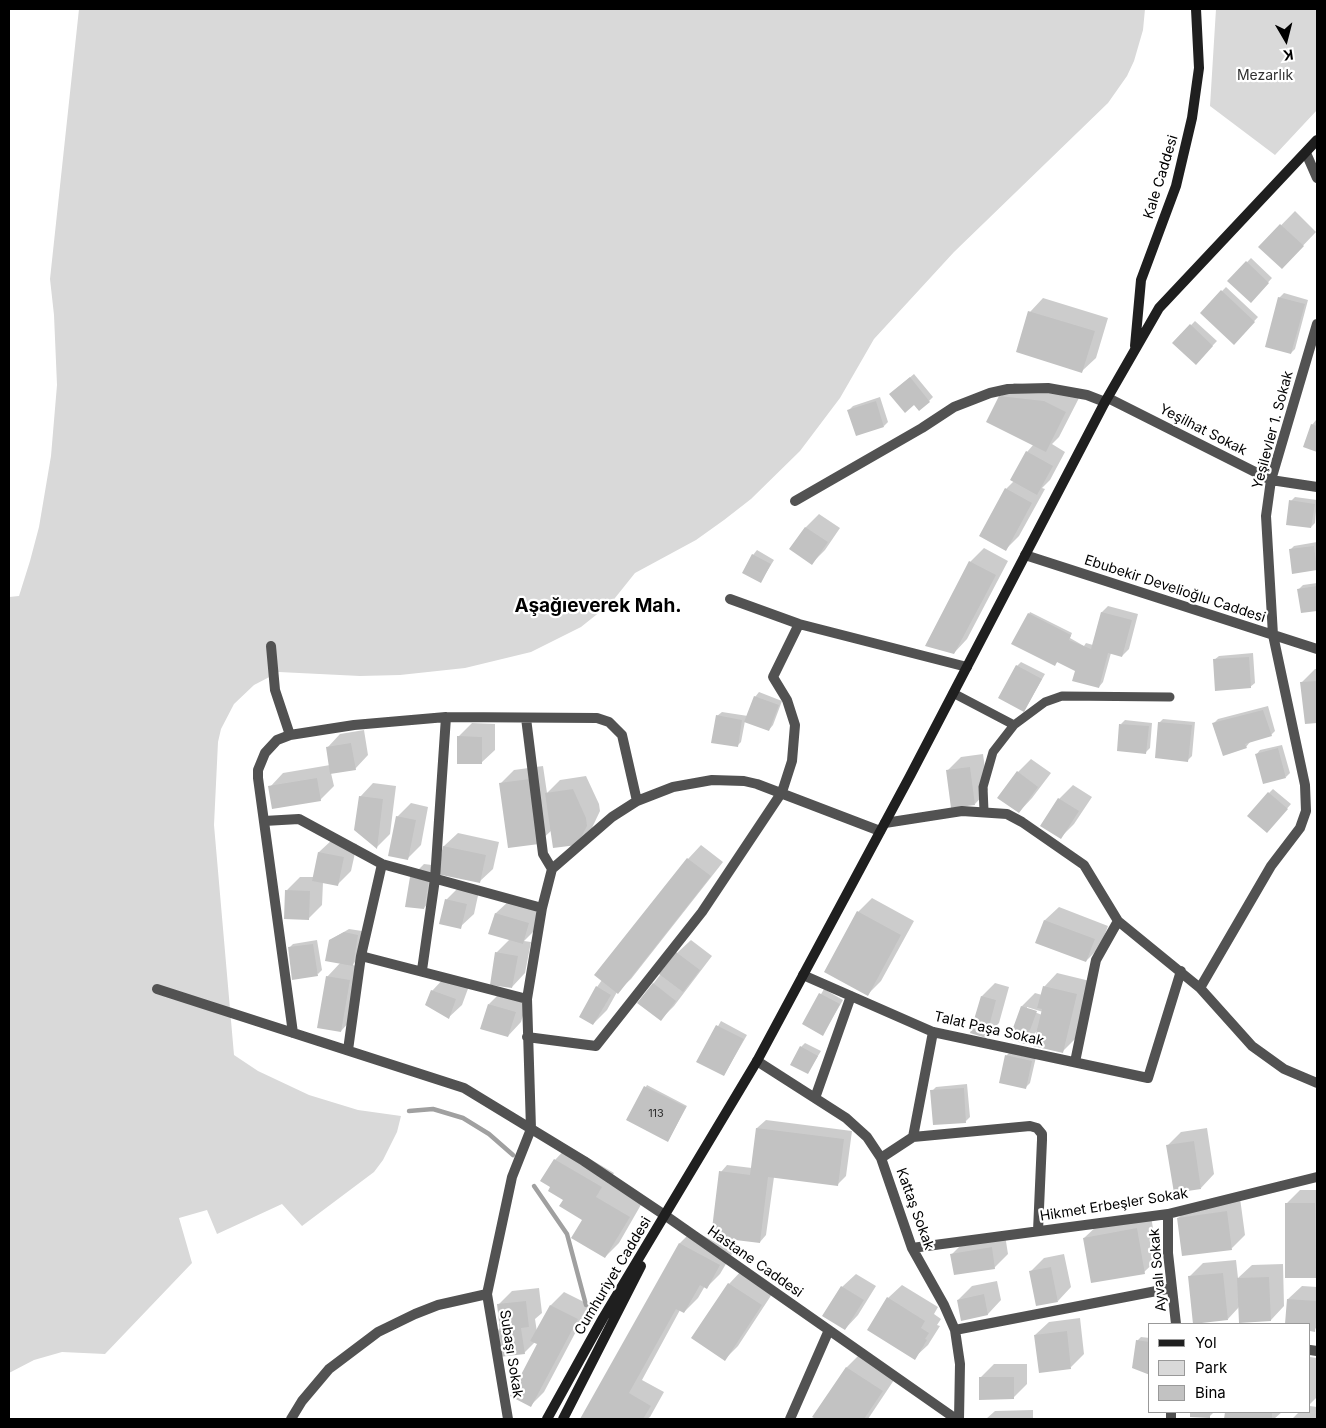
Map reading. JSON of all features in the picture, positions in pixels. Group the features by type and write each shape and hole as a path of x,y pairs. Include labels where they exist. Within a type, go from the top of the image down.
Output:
{"main road":[{"name":"Kale Caddesi","path":"1134,350 1141,280 1176,186 1195,101 1199,52 1196,9"},
{"path":"666,1216 757,1061 883,827 1107,400 1159,308 1317,140"},
{"name":"Cumhuriyet Caddesi","path":"547,1419 603,1318 666,1216"},
{"name":"Cumhuriyet Caddesi","path":"563,1419 613,1324 666,1216"}],"street":[{"path":"1306,152 1317,178"},
{"name":"Yeşilevler 1. Sokak","path":"1200,988 1272,866 1300,828 1312,795 1273,635 1266,516 1271,480 1317,324"},
{"name":"Yeşilhat Sokak","path":"794,501 922,428 954,407 990,393 1008,389 1048,388 1107,400 1271,480 1317,487"},
{"name":"Ebubekir Develioğlu Caddesi","path":"1025,555 1317,649"},
{"path":"730,599 799,624 967,667"},
{"path":"527,1036 596,1046 702,912 782,792 792,761 796,738 788,700 773,677 799,624"},
{"path":"271,646 275,690 290,735"},
{"path":"293,1033 258,778 260,761 270,746 290,735 354,725 446,717 597,718 609,722 622,735 637,800"},
{"path":"422,970 435,879 446,717"},
{"path":"526,718 543,854 552,869"},
{"path":"292,1419 306,1396 329,1369 378,1332 438,1305 487,1294 512,1177 531,1128 527,999 542,908 552,869 612,817 637,800 673,787 712,780 744,781 883,827 941,813 984,812 1007,814 1038,832 1084,865 1118,921 1200,988 1252,1046 1284,1069 1317,1083"},
{"path":"264,821 299,818 382,864 542,908"},
{"path":"348,1050 361,956 382,864"},
{"path":"1075,1062 1096,960 1118,921"},
{"path":"361,956 422,970 527,999"},
{"name":"Talat Paşa Sokak","path":"803,975 933,1032 1148,1078 1181,971"},
{"name":"Hastane Caddesi","path":"157,989 464,1088 531,1128 666,1216 958,1419"},
{"path":"814,1098 851,996"},
{"path":"913,1137 933,1032"},
{"name":"Kattaş Sokak","path":"757,1061 857,1127 882,1158 912,1248 948,1312 955,1330 960,1357 958,1419"},
{"path":"882,1158 913,1137 1030,1126 1037,1128 1042,1134 1038,1231"},
{"name":"Hikmet Erbeşler Sokak","path":"912,1248 1168,1214 1317,1177"},
{"name":"Ayvalı Sokak","path":"1168,1214 1168,1253 1176,1323"},
{"path":"955,1330 1172,1288"},
{"name":"Subaşı Sokak","path":"487,1294 508,1419"},
{"path":"790,1419 829,1330"}],"lane":[{"path":"953,693 1014,725"},
{"path":"984,812 983,787 988,762 999,742 1014,725 1045,702 1062,696 1170,697"}],"green space":[{"path":"79,9 1145,9 1143,30 1134,61 1127,76 1108,103 954,252 874,339 840,398 800,451 751,499 724,520 696,540 635,573 611,603 581,627 531,652 465,668 400,675 360,676 279,672 254,685 234,704 221,729 218,742 214,825 234,1055 258,1071 309,1095 358,1110 401,1116 397,1132 383,1160 374,1172 302,1226 282,1204 217,1234 207,1210 179,1218 192,1263 105,1354 62,1352 34,1360 9,1373 9,597 19,596 30,561 39,527 51,456 57,385 54,315 50,279"},
{"name":"Mezarlık","path":"1216,9 1317,9 1317,110 1275,155 1210,106"}],"building":[{"path":"1280,224 1304,246 1282,269 1258,247"},
{"path":"1246,261 1269,283 1251,303 1227,281"},
{"path":"1221,290 1255,322 1234,345 1200,313"},
{"path":"1278,297 1305,304 1291,354 1265,347"},
{"path":"1028,311 1095,331 1082,373 1016,352"},
{"path":"1190,324 1213,346 1196,365 1172,343"},
{"path":"910,377 930,402 919,411 914,405 905,413 889,394"},
{"path":"999,396 1044,401 1066,412 1046,452 986,422"},
{"path":"876,401 884,427 856,436 847,410"},
{"path":"1311,424 1317,426 1317,452 1303,447"},
{"path":"1026,451 1053,466 1037,495 1010,480"},
{"path":"1005,488 1032,503 1006,551 979,536"},
{"path":"1289,500 1315,504 1311,528 1286,525"},
{"path":"805,527 828,542 812,565 789,549"},
{"path":"1314,546 1317,570 1292,574 1289,549"},
{"path":"752,554 771,564 761,583 742,573"},
{"path":"969,561 996,575 954,654 925,646"},
{"path":"1317,586 1317,611 1301,613 1297,589"},
{"path":"1101,612 1132,620 1122,657 1108,653 1099,688 1072,681 1075,671 1057,662 1055,666 1011,644 1028,613 1071,635 1069,640 1091,649"},
{"path":"1249,657 1251,688 1215,691 1213,659"},
{"path":"1016,665 1042,679 1024,712 998,698"},
{"path":"1317,681 1317,723 1305,724 1300,682"},
{"path":"754,696 779,705 769,731 744,722"},
{"path":"1263,710 1272,736 1245,744 1247,748 1223,756 1212,723"},
{"path":"716,715 742,720 738,747 711,743"},
{"path":"1158,722 1192,725 1188,762 1155,758"},
{"path":"1119,724 1149,726 1146,754 1117,751"},
{"path":"457,736 482,737 482,764 457,764"},
{"path":"351,743 356,770 330,774 326,747"},
{"path":"1278,748 1286,778 1263,784 1255,754"},
{"path":"970,767 975,805 951,808 946,770"},
{"path":"1017,771 1038,787 1019,813 997,798"},
{"path":"317,778 321,801 272,809 268,786"},
{"path":"530,779 539,844 508,848 499,783"},
{"path":"573,789 586,818 587,826 577,845 553,848 545,793"},
{"path":"1268,792 1288,809 1267,833 1247,816"},
{"path":"359,796 383,799 377,849 354,830"},
{"path":"1058,798 1079,811 1061,839 1040,826"},
{"path":"396,816 416,820 408,860 388,856"},
{"path":"443,846 486,855 480,883 437,874"},
{"path":"318,852 344,857 338,886 312,881"},
{"path":"687,858 711,876 618,994 594,975"},
{"path":"410,877 429,880 424,909 405,907"},
{"path":"285,890 310,891 309,920 284,919"},
{"path":"445,899 467,904 461,929 439,924"},
{"path":"857,911 901,935 868,996 824,972"},
{"path":"495,913 529,923 523,944 488,934"},
{"path":"1044,920 1095,939 1086,962 1035,943"},
{"path":"344,932 358,935 353,966 325,961 329,940"},
{"path":"313,944 318,976 292,980 288,947"},
{"path":"495,952 518,956 512,988 490,985"},
{"path":"676,952 700,970 683,992 659,974"},
{"path":"326,976 350,980 341,1032 317,1028"},
{"path":"653,983 676,1001 661,1021 637,1003"},
{"path":"596,986 611,995 593,1025 579,1017"},
{"path":"1043,986 1077,994 1063,1053 1033,1046 1042,1009 1037,1008"},
{"path":"431,990 456,999 449,1019 425,1005"},
{"path":"819,993 840,1004 823,1036 802,1024"},
{"path":"981,996 996,1000 986,1038 970,1033"},
{"path":"488,1004 516,1012 508,1037 480,1029"},
{"path":"1021,1006 1037,1011 1025,1044 1009,1039"},
{"path":"716,1025 744,1039 724,1076 696,1062"},
{"path":"800,1046 818,1056 808,1074 790,1065"},
{"path":"1005,1055 1032,1061 1026,1089 999,1083"},
{"path":"644,1086 686,1107 668,1142 626,1120"},
{"path":"964,1088 966,1123 933,1125 930,1090"},
{"path":"756,1128 844,1139 838,1186 768,1177 760,1243 711,1237 719,1171 750,1175"},
{"path":"1194,1141 1201,1189 1174,1193 1166,1145"},
{"path":"554,1159 602,1187 596,1197 630,1217 605,1258 571,1238 582,1220 559,1206 563,1200 548,1191 550,1187 540,1181"},
{"path":"1285,1203 1315,1203 1316,1278 1285,1278"},
{"path":"1227,1211 1232,1250 1182,1256 1177,1218"},
{"path":"1137,1228 1145,1274 1091,1283 1083,1238"},
{"path":"679,1243 720,1265 707,1289 700,1285 684,1313 676,1309 629,1393 651,1406 643,1419 580,1419"},
{"path":"992,1247 995,1269 954,1275 950,1254"},
{"path":"1051,1267 1058,1302 1036,1306 1029,1271"},
{"path":"1223,1273 1228,1320 1193,1323 1188,1276"},
{"path":"1269,1277 1271,1321 1239,1323 1237,1278"},
{"path":"728,1283 762,1305 725,1361 691,1338"},
{"path":"841,1286 864,1300 845,1330 822,1316"},
{"path":"984,1294 988,1315 961,1321 957,1300"},
{"path":"887,1297 925,1321 921,1328 929,1333 915,1360 867,1330"},
{"path":"1287,1299 1317,1301 1315,1332 1311,1331 1311,1323 1285,1323"},
{"path":"526,1301 529,1327 521,1328 525,1354 499,1357 496,1331 500,1331 497,1304"},
{"path":"550,1305 578,1319 531,1407 510,1396 537,1344 530,1341"},
{"path":"1067,1331 1071,1369 1039,1373 1034,1335"},
{"path":"1136,1340 1148,1342 1148,1374 1132,1368"},
{"path":"846,1367 883,1391 864,1419 816,1419 812,1417"},
{"path":"979,1377 1014,1377 1014,1399 979,1400"},
{"path":"1190,1413 1210,1413 1210,1418 1190,1417"},
{"path":"1225,1413 1272,1413 1272,1419 1224,1419"}],"waterway":[{"path":"409,1111 433,1109 463,1118 489,1134 513,1155"},
{"path":"534,1186 567,1234 586,1305"}],"district":[{"name":"Aşağıeverek Mah.","path":"598,606"}]}
